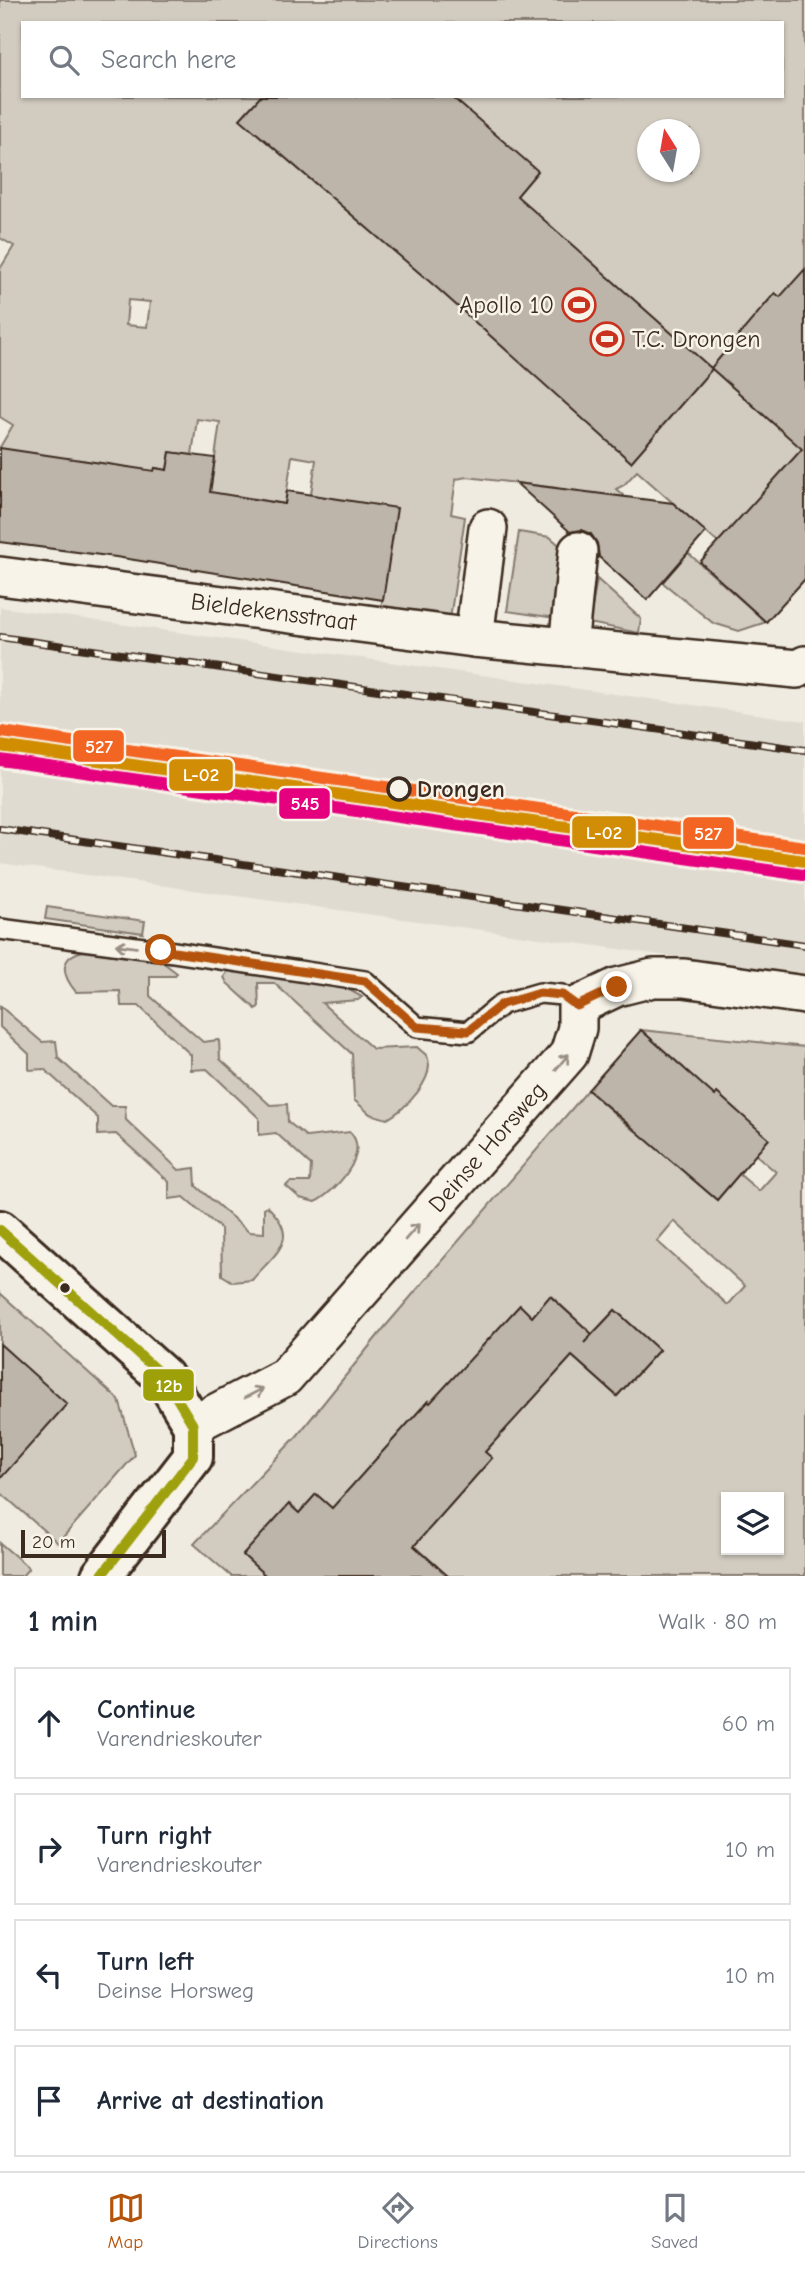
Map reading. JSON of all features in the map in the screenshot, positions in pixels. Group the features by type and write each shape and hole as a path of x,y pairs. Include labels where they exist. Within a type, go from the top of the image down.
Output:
{"street":[{"path":"474,638 488,528"},
{"path":"558,645 578,551"},
{"name":"Bieldekensstraat","path":"0,576 474,638 797,669 805,665"},
{"path":"577,1006 617,987 653,978 684,978 805,995"},
{"name":"Deinse Horsweg","path":"193,1425 285,1377 569,1054 577,1028 577,1006"},
{"path":"0,1230 164,1377 193,1425 193,1457 101,1576"}],"lane":[{"path":"0,929 365,981 417,1027 468,1031 502,1004 540,993 562,995 577,1006"}],"shaded area":[{"path":"0,0 805,0 805,521 718,543 637,471 624,485 616,489 766,622 739,631 713,623 662,582 557,488 467,477 456,479 451,514 465,517 449,626 380,616 396,508 307,521 316,460 292,456 285,504 238,496 208,507 220,422 197,419 192,455 170,452 167,470 155,468 154,478 128,467 68,458 0,502 0,447 13,425 0,417 0,269 14,246 0,238","holes":["128,300 150,302 147,327 126,325"]},
{"path":"519,532 550,537 565,550 556,618 507,611"},
{"path":"597,579 641,619 639,633 589,623"},
{"path":"0,607 805,721 805,975 0,863"},
{"path":"47,907 145,921 143,933 45,919"},
{"path":"89,950 161,961 177,973 174,976 150,976 150,996 203,1042 219,1040 220,1059 270,1105 287,1104 288,1122 307,1137 350,1132 355,1141 353,1161 348,1172 332,1190 315,1202 300,1198 286,1186 290,1182 310,1182 311,1165 276,1133 259,1135 259,1118 207,1069 191,1070 191,1055 139,1006 121,1006 120,991 76,992 67,978 65,965 72,955"},
{"path":"229,969 342,986 362,997 358,1000 322,1003 373,1049 417,1047 426,1055 428,1073 418,1092 402,1109 387,1119 370,1114 354,1100 352,1054 274,983 258,983 259,1006 256,1009 227,983 224,977"},
{"path":"0,1006 42,1042 56,1041 58,1058 111,1106 125,1106 126,1120 179,1170 195,1168 196,1186 249,1232 264,1233 264,1208 267,1206 283,1228 284,1237 277,1253 252,1280 233,1282 222,1275 221,1229 184,1197 169,1199 169,1182 116,1134 98,1135 98,1118 44,1069 29,1070 29,1054 0,1027"},
{"path":"641,1030 805,1047 805,1576 429,1576 437,1566 391,1524 299,1513 290,1505 244,1556 266,1576 231,1576 194,1544 297,1436 384,1328 588,1090 633,1130 684,1068","holes":["717,1093 768,1139 755,1154 776,1172 759,1191 739,1174 717,1200 664,1154","674,1221 745,1286 728,1305 657,1241","551,1296 592,1334 615,1310 659,1350 617,1396 572,1356 525,1407 472,1358 519,1306 532,1317","428,1401 492,1458 432,1526 363,1474"]},
{"path":"0,1293 119,1400 135,1455 58,1543 0,1492"},
{"path":"0,1543 29,1568 22,1576 0,1576"}],"building":[{"name":"T.C. Drongen","path":"259,98 453,98 538,171 517,196 711,368 775,293 780,297 805,269 805,579 766,622 700,562 802,449 712,369 631,462 437,288 240,119"},
{"path":"0,448 154,471 155,468 167,470 170,452 215,458 210,492 285,504 287,491 397,508 383,600 116,557 0,542"},
{"path":"516,483 673,503 706,532 647,600 599,557 597,543 591,534 581,530 570,532"},
{"path":"641,1030 715,1096 717,1093 769,1139 717,1200 588,1090"},
{"path":"550,1296 592,1334 584,1343 615,1310 659,1350 617,1396 572,1356 485,1452 492,1458 414,1546 448,1576 266,1576 243,1555 289,1504 299,1513 316,1494 332,1508 428,1401 430,1403 520,1305 532,1317"},
{"path":"0,1344 67,1404 0,1479"}],"railway":[{"path":"0,637 805,750"},
{"path":"0,829 805,945"}],"transit line":[{"name":"527","path":"2,732 805,847"},
{"name":"L-02","path":"0,746 805,861"},
{"name":"545","path":"0,760 803,875"},
{"name":"12b","path":"0,1230 164,1377 193,1425 193,1457 101,1576"}],"place":[{"name":"Apollo 10","path":"579,305"},
{"name":"T.C. Drongen","path":"607,339"},
{"name":"Drongen","path":"399,789"}],"route":[{"path":"161,950 365,981 417,1027 468,1031 502,1004 540,993 562,995 577,1006 617,987"}]}
